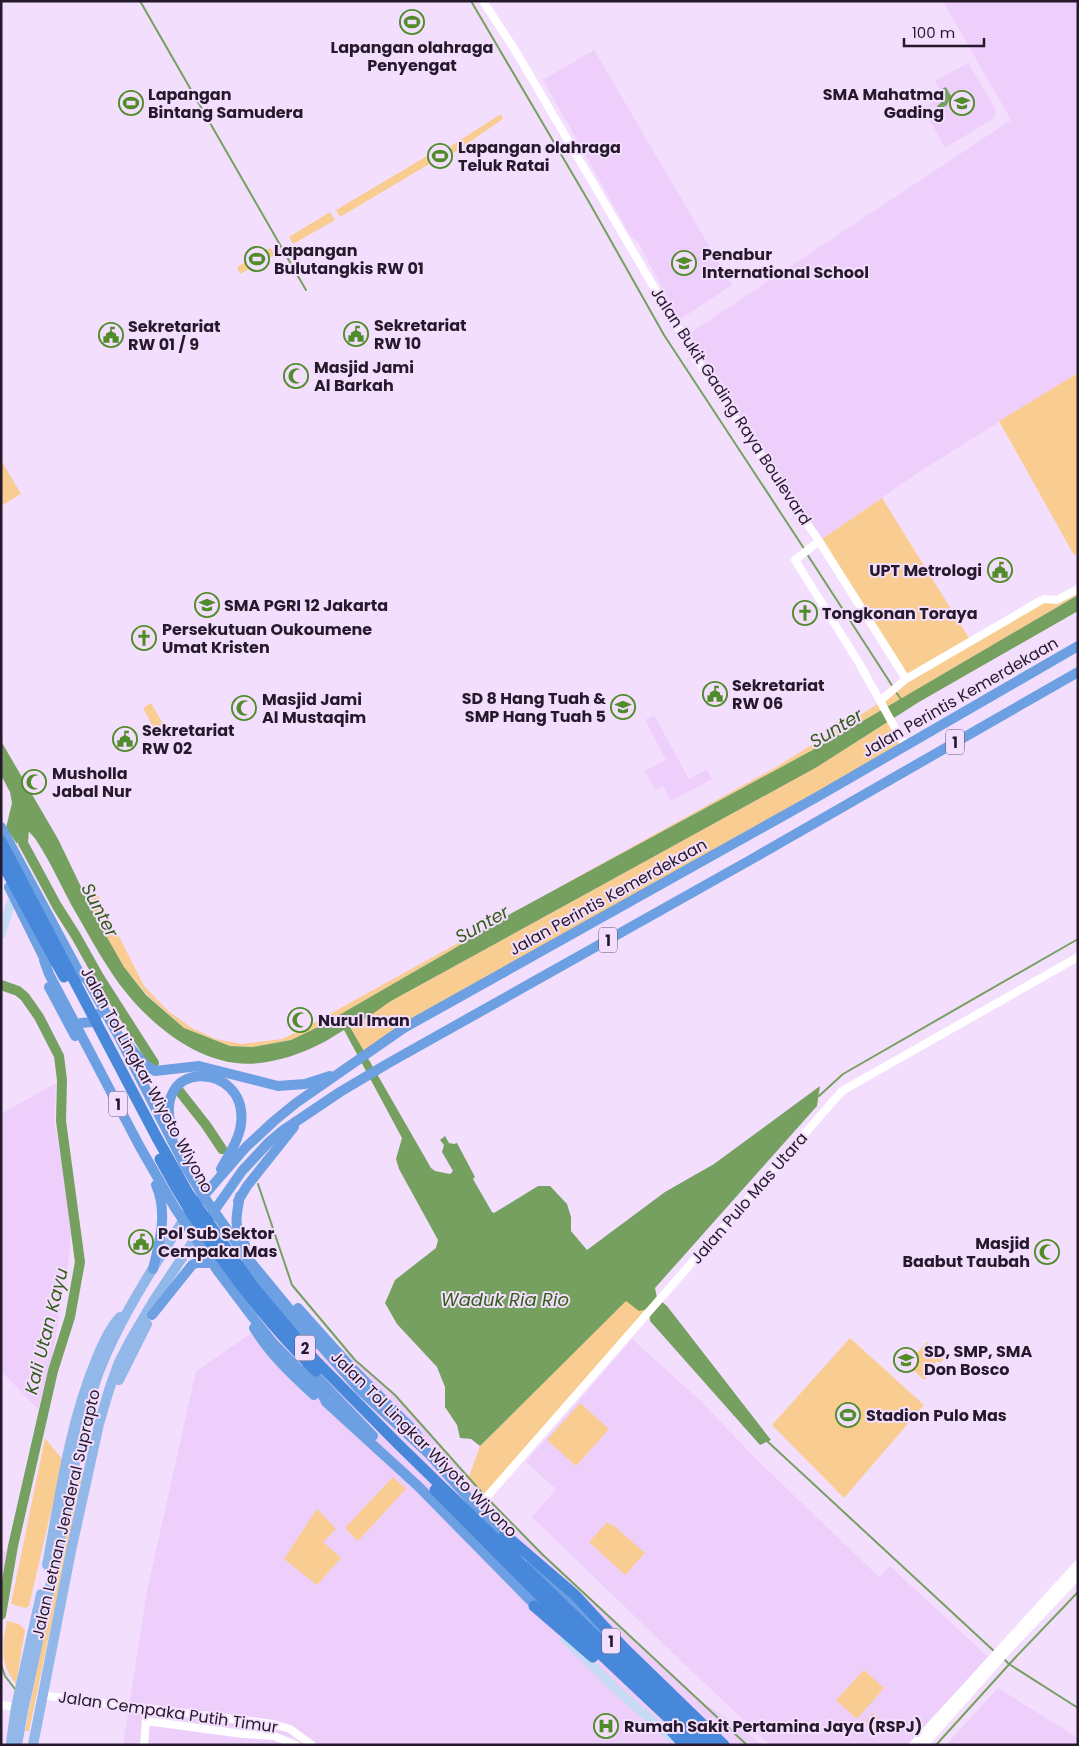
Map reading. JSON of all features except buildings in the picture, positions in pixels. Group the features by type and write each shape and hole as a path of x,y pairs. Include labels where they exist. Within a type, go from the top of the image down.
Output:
{"highway":[{"name":"Jalan Perintis Kemerdekaan","path":"231,1160 296,1103 415,1022 817,797 1078,646"},
{"name":"1","path":"198,1234 245,1168 282,1130 375,1071 752,859 1078,672"},
{"name":"1","path":"1,827 4,839 12,848 80,974 82,984 200,1198 300,1322 359,1389"},
{"name":"Jalan Tol Lingkar Wiyoto Wiyono","path":"4,839 157,1138 188,1192 252,1285 313,1358 391,1437 710,1745"},
{"name":"Jalan Tol Lingkar Wiyoto Wiyono","path":"1,860 172,1182 231,1273 292,1348 556,1612 698,1745"},
{"name":"1","path":"1,871 44,960 81,1023 184,1217 232,1283 275,1335 382,1445 383,1453"},
{"name":"1","path":"44,960 49,974 140,1147 184,1217 272,1342 323,1397 423,1490 532,1603 620,1676 693,1745"},
{"path":"44,960 43,970 48,985 160,1193 162,1217 153,1269"},
{"name":"1","path":"80,974 88,981 119,1039 185,1166 209,1218 232,1250 294,1327 428,1453 509,1542 722,1745"},
{"path":"81,1023 92,1022 99,1013"},
{"path":"119,1039 123,1039 145,1065 150,1069 160,1072 191,1066 206,1067 278,1086 306,1084 346,1068"},
{"path":"184,1217 212,1186 231,1160 241,1126 241,1108 232,1090 225,1083 209,1076 188,1078 173,1091 168,1106 172,1129 185,1166"},
{"path":"232,1250 230,1224 240,1196 262,1166 305,1116"},
{"path":"158,1248 169,1217 168,1187"},
{"path":"240,1196 236,1225 245,1244 305,1317 414,1431 428,1453"},
{"path":"198,1234 200,1198"},
{"path":"184,1217 209,1218"},
{"path":"152,1315 192,1265 196,1263 218,1263"},
{"path":"232,1283 231,1293 265,1346 284,1367 316,1396 323,1397"},
{"path":"241,1294 244,1311"},
{"path":"504,1536 575,1595 624,1648 722,1745"},
{"path":"532,1603 611,1672 684,1745"}],"main road":[{"path":"1,934 11,903 15,898"},
{"name":"Jalan Letnan Jenderal Suprapto","path":"17,1745 25,1686 86,1414 102,1364 132,1306 184,1217"},
{"name":"Jalan Letnan Jenderal Suprapto","path":"33,1745 58,1615 97,1433 109,1390 120,1362 154,1300 198,1234"},
{"name":"Jalan Letnan Jenderal Suprapto","path":"40,1745 48,1696 84,1520 110,1406 121,1376 152,1315 154,1300"},
{"name":"1","path":"532,1603 620,1693 679,1745"},
{"path":"58,1615 67,1606"},
{"name":"Jalan Letnan Jenderal Suprapto","path":"11,1745 16,1707 25,1686"}],"street":[{"name":"Jalan Bukit Gading Raya Boulevard","path":"483,1 519,57 696,359 904,680"},
{"path":"816,543 798,558 882,700 905,746"},
{"path":"882,700 904,680 1040,601 1057,600 1078,589"},
{"name":"Jalan Pulo Mas Utara","path":"479,1507 842,1091 1078,958"},
{"path":"913,1745 994,1660 1078,1564"},
{"path":"1002,1651 1078,1576"},
{"path":"924,1745 994,1660"},
{"name":"Jalan Cempaka Putih Timur","path":"48,1696 146,1715 273,1724 290,1729 312,1745"},
{"path":"1,1705 16,1707"},
{"path":"144,1745 146,1715 242,1734 274,1736 296,1745"}],"shaded area":[{"path":"943,1 1078,1 1078,373 919,472 819,541 687,335 1011,120"},
{"name":"Lapangan olahraga Penyengat","path":"418,12 425,23 405,33 399,22"},
{"path":"594,50 732,285 679,320 638,242 631,236 543,80"},
{"name":"SMA Mahatma Gading","path":"968,63 995,108 996,114 993,119 945,148 923,108 938,99 940,92 935,81"},
{"name":"Lapangan Bintang Samudera","path":"131,90 143,109 131,116 120,97"},
{"path":"501,114 503,119 452,154 451,146"},
{"name":"Lapangan olahraga Teluk Ratai","path":"445,149 448,155 435,162 431,156"},
{"path":"427,156 431,163 340,217 336,210"},
{"path":"330,212 335,220 293,244 289,237"},
{"name":"Lapangan Bulutangkis RW 01","path":"270,248 275,255 240,274 237,267"},
{"path":"1078,373 1078,553 1074,555 999,421"},
{"path":"1,460 21,494 1,506"},
{"path":"882,498 971,641 1040,601 1057,600 1078,589 1078,595 820,746 532,902 778,766 876,705 903,681 819,541"},
{"path":"151,703 163,724 154,729 143,708"},
{"path":"654,715 689,779 707,769 712,779 671,801 663,786 655,790 645,771 666,760 645,720"},
{"path":"891,720 905,746 365,1055 350,1027 391,1001 817,767"},
{"path":"86,887 86,891 91,894 94,888 144,986 168,1011 192,1028 216,1039 241,1044 282,1039 301,1030 508,915 450,951 320,1026 291,1040 252,1047 230,1046 184,1028 147,995 124,967 82,889"},
{"path":"56,1083 54,1121 72,1220 69,1257 53,1354 38,1409 1,1371 1,1114"},
{"path":"626,1300 639,1311 649,1308 487,1498 469,1477 480,1446"},
{"path":"268,1322 322,1331 395,1395 493,1505 545,1557 701,1701 746,1731 761,1745 123,1745 147,1591 196,1371"},
{"name":"Stadion Pulo Mas","path":"850,1338 924,1405 844,1498 772,1425"},
{"path":"632,1339 702,1402 755,1458 879,1577 890,1566 988,1657 909,1745 770,1745 532,1517 556,1489 526,1462"},
{"path":"927,1342 945,1357 940,1363 937,1361 927,1372 930,1374 924,1380 907,1364"},
{"path":"580,1403 609,1429 576,1466 547,1440"},
{"path":"45,1438 63,1460 29,1606 25,1608 11,1604"},
{"path":"79,1468 84,1468 29,1731 25,1731 40,1651"},
{"path":"393,1477 406,1489 358,1541 345,1528"},
{"path":"317,1509 336,1529 323,1542 341,1558 317,1585 284,1559"},
{"path":"607,1522 612,1524 645,1553 625,1575 589,1542"},
{"path":"1,1548 8,1555 1,1597"},
{"path":"7,1621 19,1624 25,1630 16,1684 5,1662 3,1647"},
{"path":"864,1670 884,1688 857,1719 836,1700"},
{"path":"998,1688 1078,1738 1078,1745 946,1745"},
{"path":"873,1713 882,1721 875,1729 866,1721"}],"water":[{"path":"946,87 951,96 947,105 939,110 937,106 945,99 942,89"},
{"name":"Waduk Ria Rio","path":"1078,595 1078,611 919,702 817,767 391,1001 350,1027 431,1168 435,1171 450,1174 453,1171 442,1152 444,1145 440,1140 445,1136 449,1143 457,1143 475,1177 473,1179 494,1213 538,1186 550,1186 567,1204 571,1217 571,1231 587,1250 665,1192 714,1164 820,1086 817,1106 655,1288 657,1298 667,1306 771,1440 760,1445 650,1321 649,1309 639,1311 626,1301 480,1446 471,1439 460,1438 457,1425 445,1407 445,1387 437,1367 397,1324 385,1303 395,1280 436,1248 438,1240 399,1169 396,1159 402,1138 344,1030 325,1042 304,1051 282,1059 260,1063 238,1063 216,1059 194,1050 174,1038 138,1007 111,972 33,836 23,826 17,844 6,828 12,803 10,792 1,775 1,741 58,839 96,918 124,967 146,995 184,1028 230,1046 252,1047 291,1040 320,1026 512,913 820,746"}],"waterway":[{"path":"140,1 306,290"},
{"path":"471,1 589,202 664,335 805,550"},
{"path":"807,554 893,687"},
{"path":"895,691 901,699"},
{"path":"25,815 23,843 57,906 99,977 154,1063"},
{"path":"819,1096 843,1074 1078,939"},
{"name":"Kali Utan Kayu","path":"1,985 18,991 25,997 39,1017 59,1056 62,1080 61,1121 80,1262 70,1317 53,1371 13,1546 1,1615"},
{"path":"180,1092 222,1149"},
{"path":"258,1184 292,1285 355,1360 395,1395 485,1496"},
{"path":"767,1441 995,1652"},
{"path":"488,1499 543,1555 747,1745"},
{"path":"936,1745 1078,1592"},
{"path":"1003,1658 1009,1664 1078,1708"},
{"path":"1,1665 5,1676 15,1689"}],"place":[{"name":"Lapangan olahraga Penyengat","path":"412,22"},
{"name":"Lapangan Bintang Samudera","path":"131,103"},
{"name":"SMA Mahatma Gading","path":"962,103"},
{"name":"Lapangan olahraga Teluk Ratai","path":"440,156"},
{"name":"Lapangan Bulutangkis RW 01","path":"257,259"},
{"name":"Penabur International School","path":"684,263"},
{"name":"Sekretariat RW 10","path":"356,334"},
{"name":"Sekretariat RW 01 / 9","path":"111,335"},
{"name":"Masjid Jami Al Barkah","path":"296,376"},
{"name":"UPT Metrologi","path":"1000,570"},
{"name":"SMA PGRI 12 Jakarta","path":"207,605"},
{"name":"Tongkonan Toraya","path":"805,613"},
{"name":"Persekutuan Oukoumene Umat Kristen","path":"144,638"},
{"name":"Sekretariat RW 06","path":"715,694"},
{"name":"SD 8 Hang Tuah & SMP Hang Tuah 5","path":"623,707"},
{"name":"Masjid Jami Al Mustaqim","path":"244,708"},
{"name":"Sekretariat RW 02","path":"125,739"},
{"name":"Musholla Jabal Nur","path":"34,782"},
{"name":"Nurul Iman","path":"300,1020"},
{"name":"Pol Sub Sektor Cempaka Mas","path":"141,1242"},
{"name":"Masjid Baabut Taubah","path":"1047,1252"},
{"name":"SD, SMP, SMA Don Bosco","path":"906,1360"},
{"name":"Stadion Pulo Mas","path":"848,1415"},
{"name":"Rumah Sakit Pertamina Jaya (RSPJ)","path":"606,1726"}],"water label":[{"name":"Sunter","path":"836,728"},
{"name":"Sunter","path":"100,910"},
{"name":"Sunter","path":"482,924"}]}
